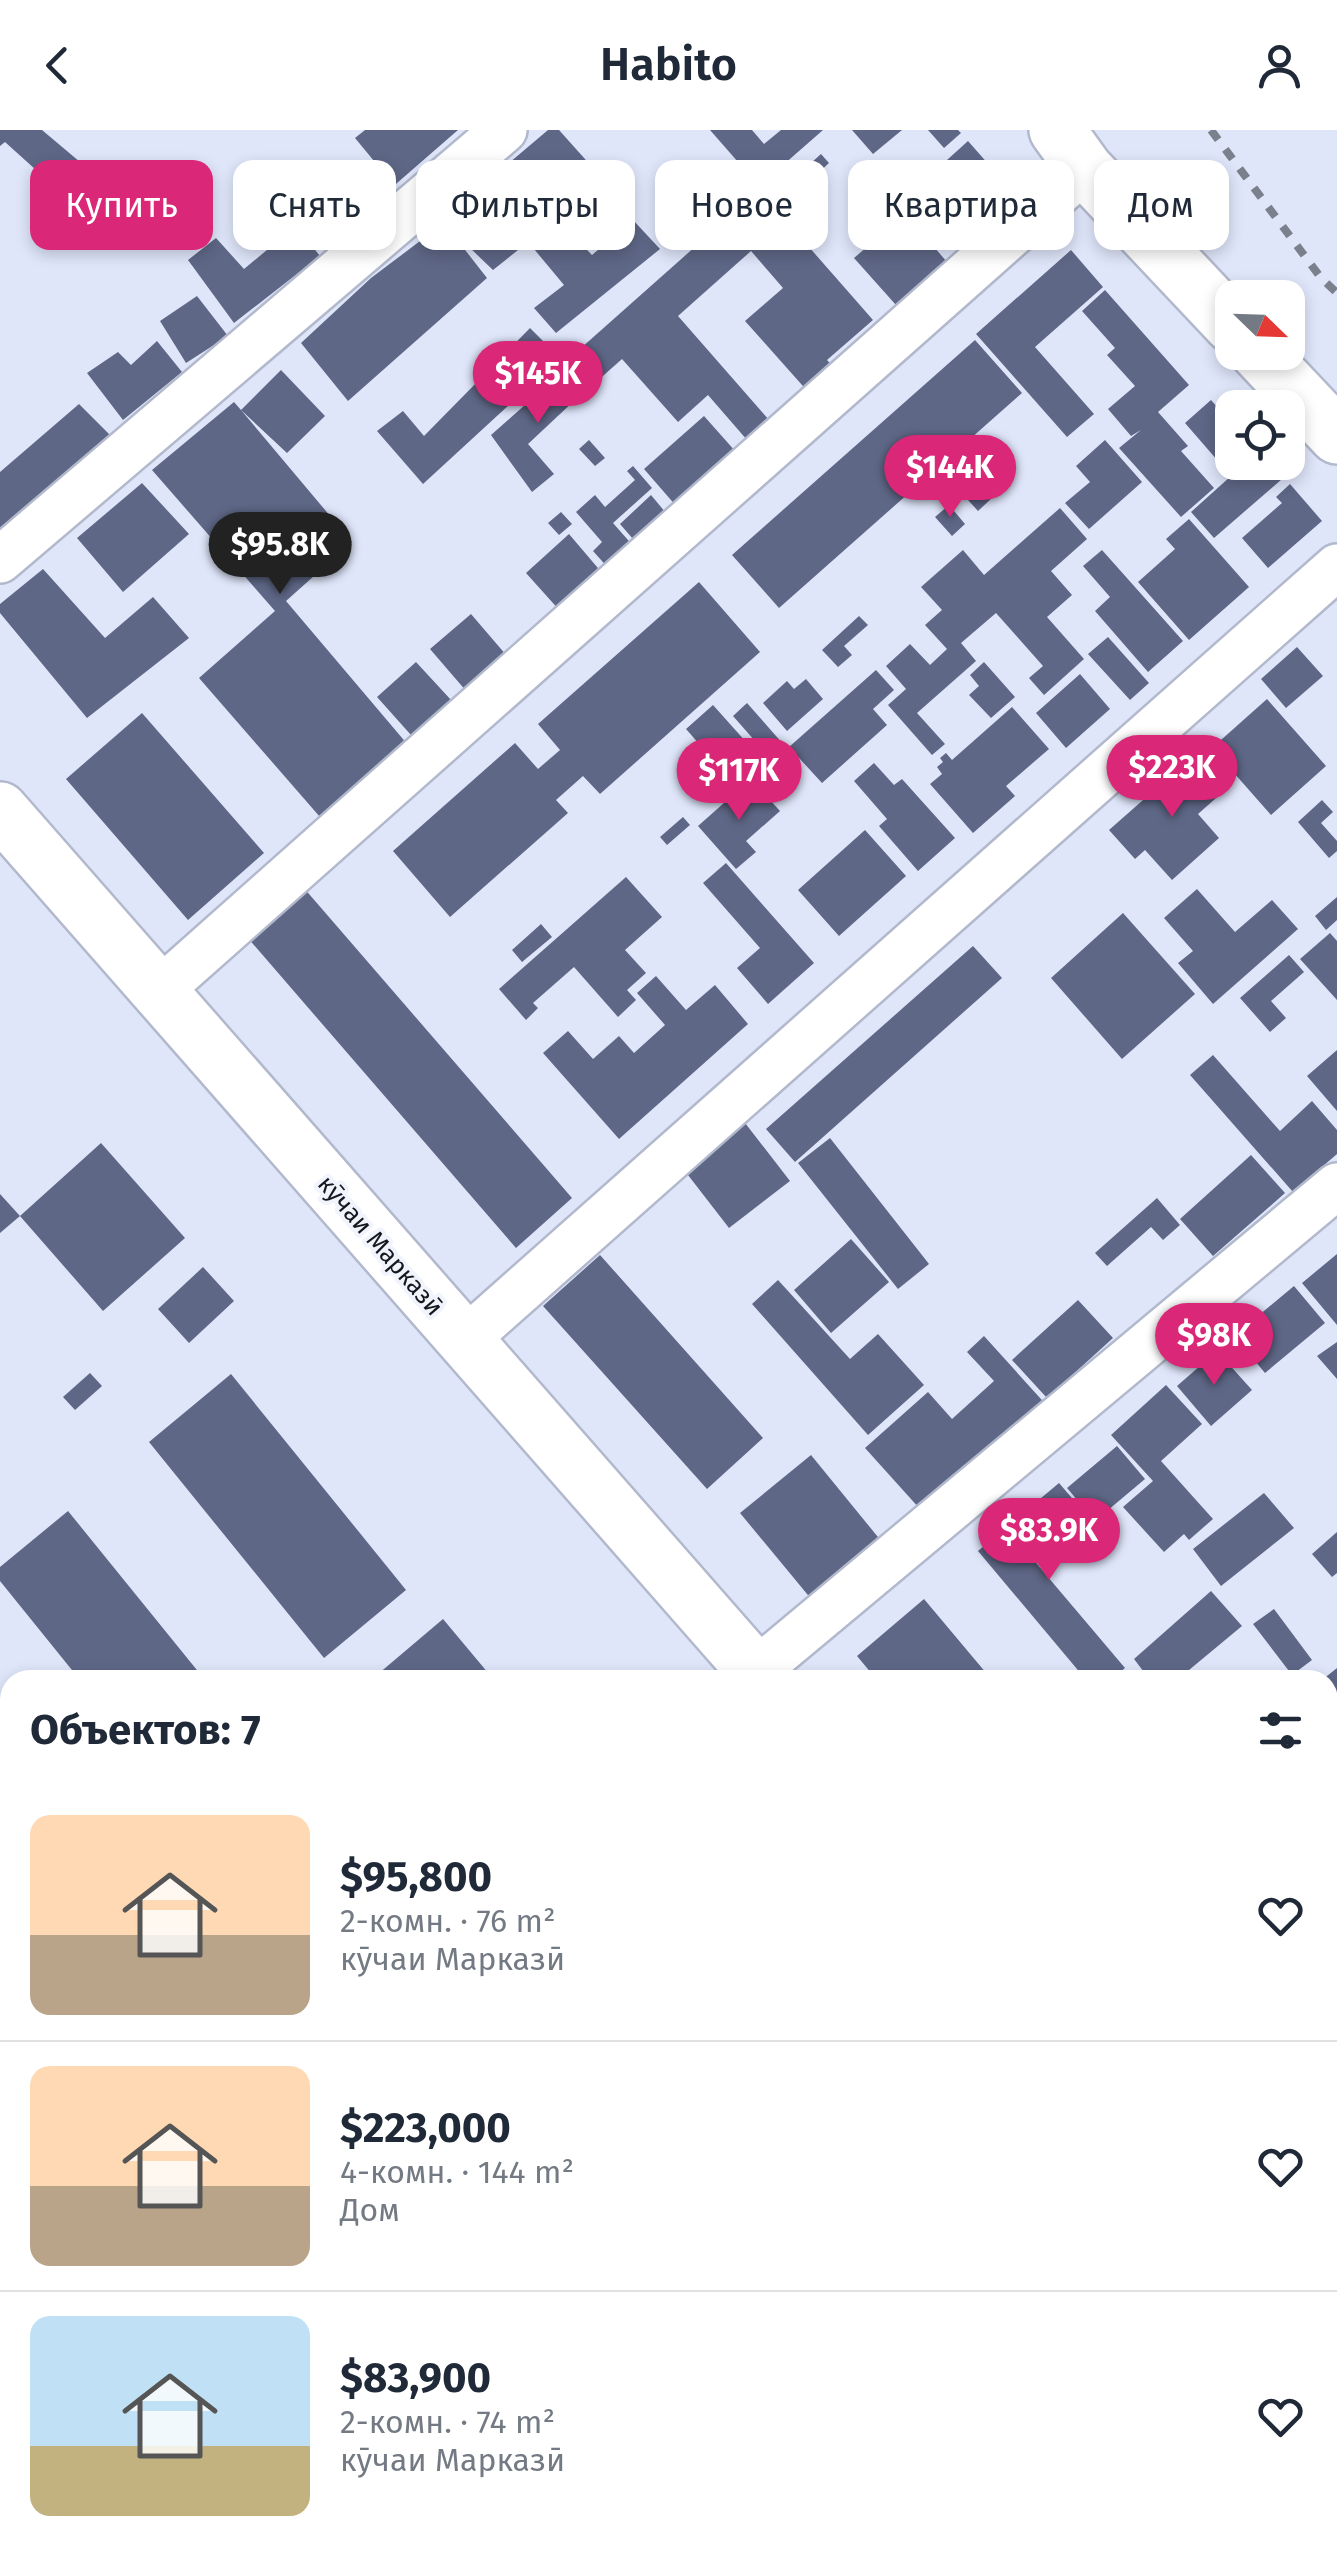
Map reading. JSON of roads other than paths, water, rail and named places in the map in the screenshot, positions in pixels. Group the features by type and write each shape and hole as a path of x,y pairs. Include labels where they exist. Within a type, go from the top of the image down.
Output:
{"main road":[{"path":"1071,150 1215,307"},
{"path":"1275,370 1337,436"},
{"name":"кӯчаи Марказӣ","path":"0,810 755,1670"}],"street":[{"path":"0,560 504,130"},
{"path":"159,991 1071,150"},
{"path":"464,1340 1337,567"},
{"path":"767,1670 1337,1186"}],"railway":[{"path":"1211,130 1321,278 1337,293"}]}
